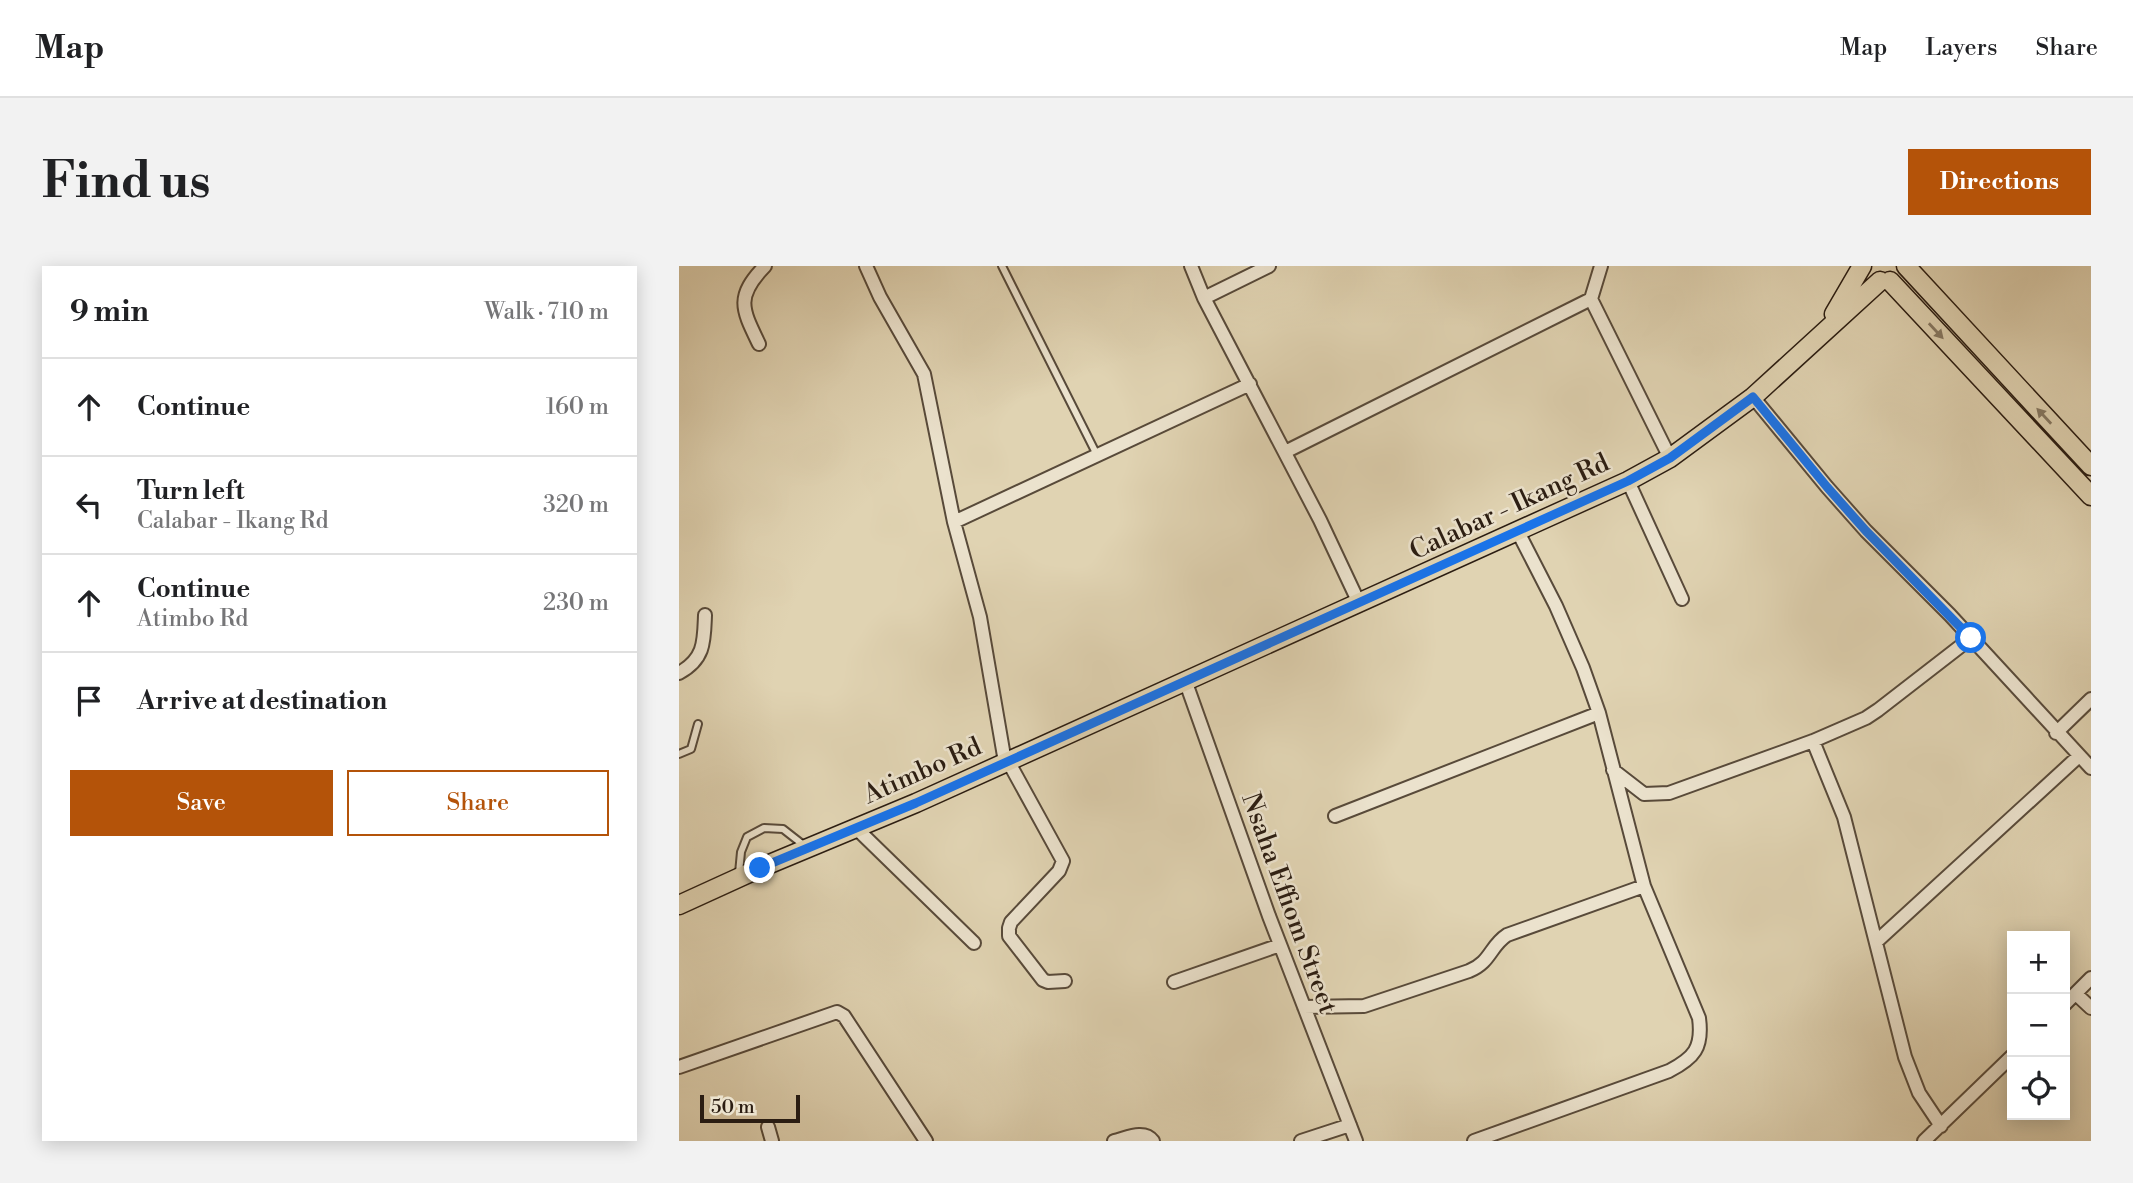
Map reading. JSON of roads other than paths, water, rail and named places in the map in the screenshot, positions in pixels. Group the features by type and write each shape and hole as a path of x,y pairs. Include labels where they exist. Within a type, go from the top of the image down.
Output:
{"main road":[{"path":"1864,266 1872,277 1885,281 2091,496"},
{"name":"Calabar - Ikang Rd","path":"1825,330 1864,266"},
{"path":"1906,266 2091,466"},
{"name":"Calabar - Ikang Rd","path":"1185,680 1518,532 1628,481 1670,458 1753,397 1825,330 1885,281 1898,277 1906,266"},
{"name":"Atimbo Rd","path":"679,905 1006,762 1185,680"}],"street":[{"path":"759,344 745,315 744,302 747,289 765,266"},
{"path":"866,266 880,297 924,374 954,522 980,617 1006,762 1063,862 1059,871 1011,922 1009,936 1043,981 1065,981"},
{"path":"1191,266 1204,298 1320,520 1359,603"},
{"path":"1204,298 1269,266"},
{"path":"1601,266 1591,299 1670,458"},
{"path":"1285,452 1591,299"},
{"path":"954,522 1250,384"},
{"path":"1753,397 1866,531 1971,638 2091,768"},
{"path":"1628,481 1682,599"},
{"path":"1474,1141 1669,1071 1688,1061 1697,1047 1700,1031 1699,1018 1644,886 1599,713 1583,668 1556,606 1518,532"},
{"path":"679,673 691,664 704,646 705,615"},
{"path":"1613,770 1644,794 1669,793 1813,741 1866,718 1971,638"},
{"name":"Nsaha Effiom Street","path":"1185,680 1280,945 1356,1141"},
{"path":"2056,733 2091,699"},
{"path":"1335,816 1599,713"},
{"path":"1813,741 1844,817 1910,1073 1919,1093 1941,1126"},
{"path":"1877,942 2080,756"},
{"path":"856,828 974,943"},
{"path":"1304,1007 1364,1006 1469,971 1479,967 1507,935 1644,886"},
{"path":"1174,982 1280,945"},
{"path":"2070,999 2091,978"},
{"path":"2076,994 2091,1008"},
{"path":"679,1067 837,1012 844,1016 926,1141"},
{"path":"1924,1141 2011,1057"},
{"path":"1301,1141 1350,1125"},
{"path":"768,1127 772,1141"},
{"path":"1114,1141 1144,1134 1153,1141"}],"lane":[{"path":"1002,266 1097,455"},
{"path":"679,754 691,749 698,724"},
{"path":"739,878 741,852 747,837 764,828 783,829 807,849"}]}
